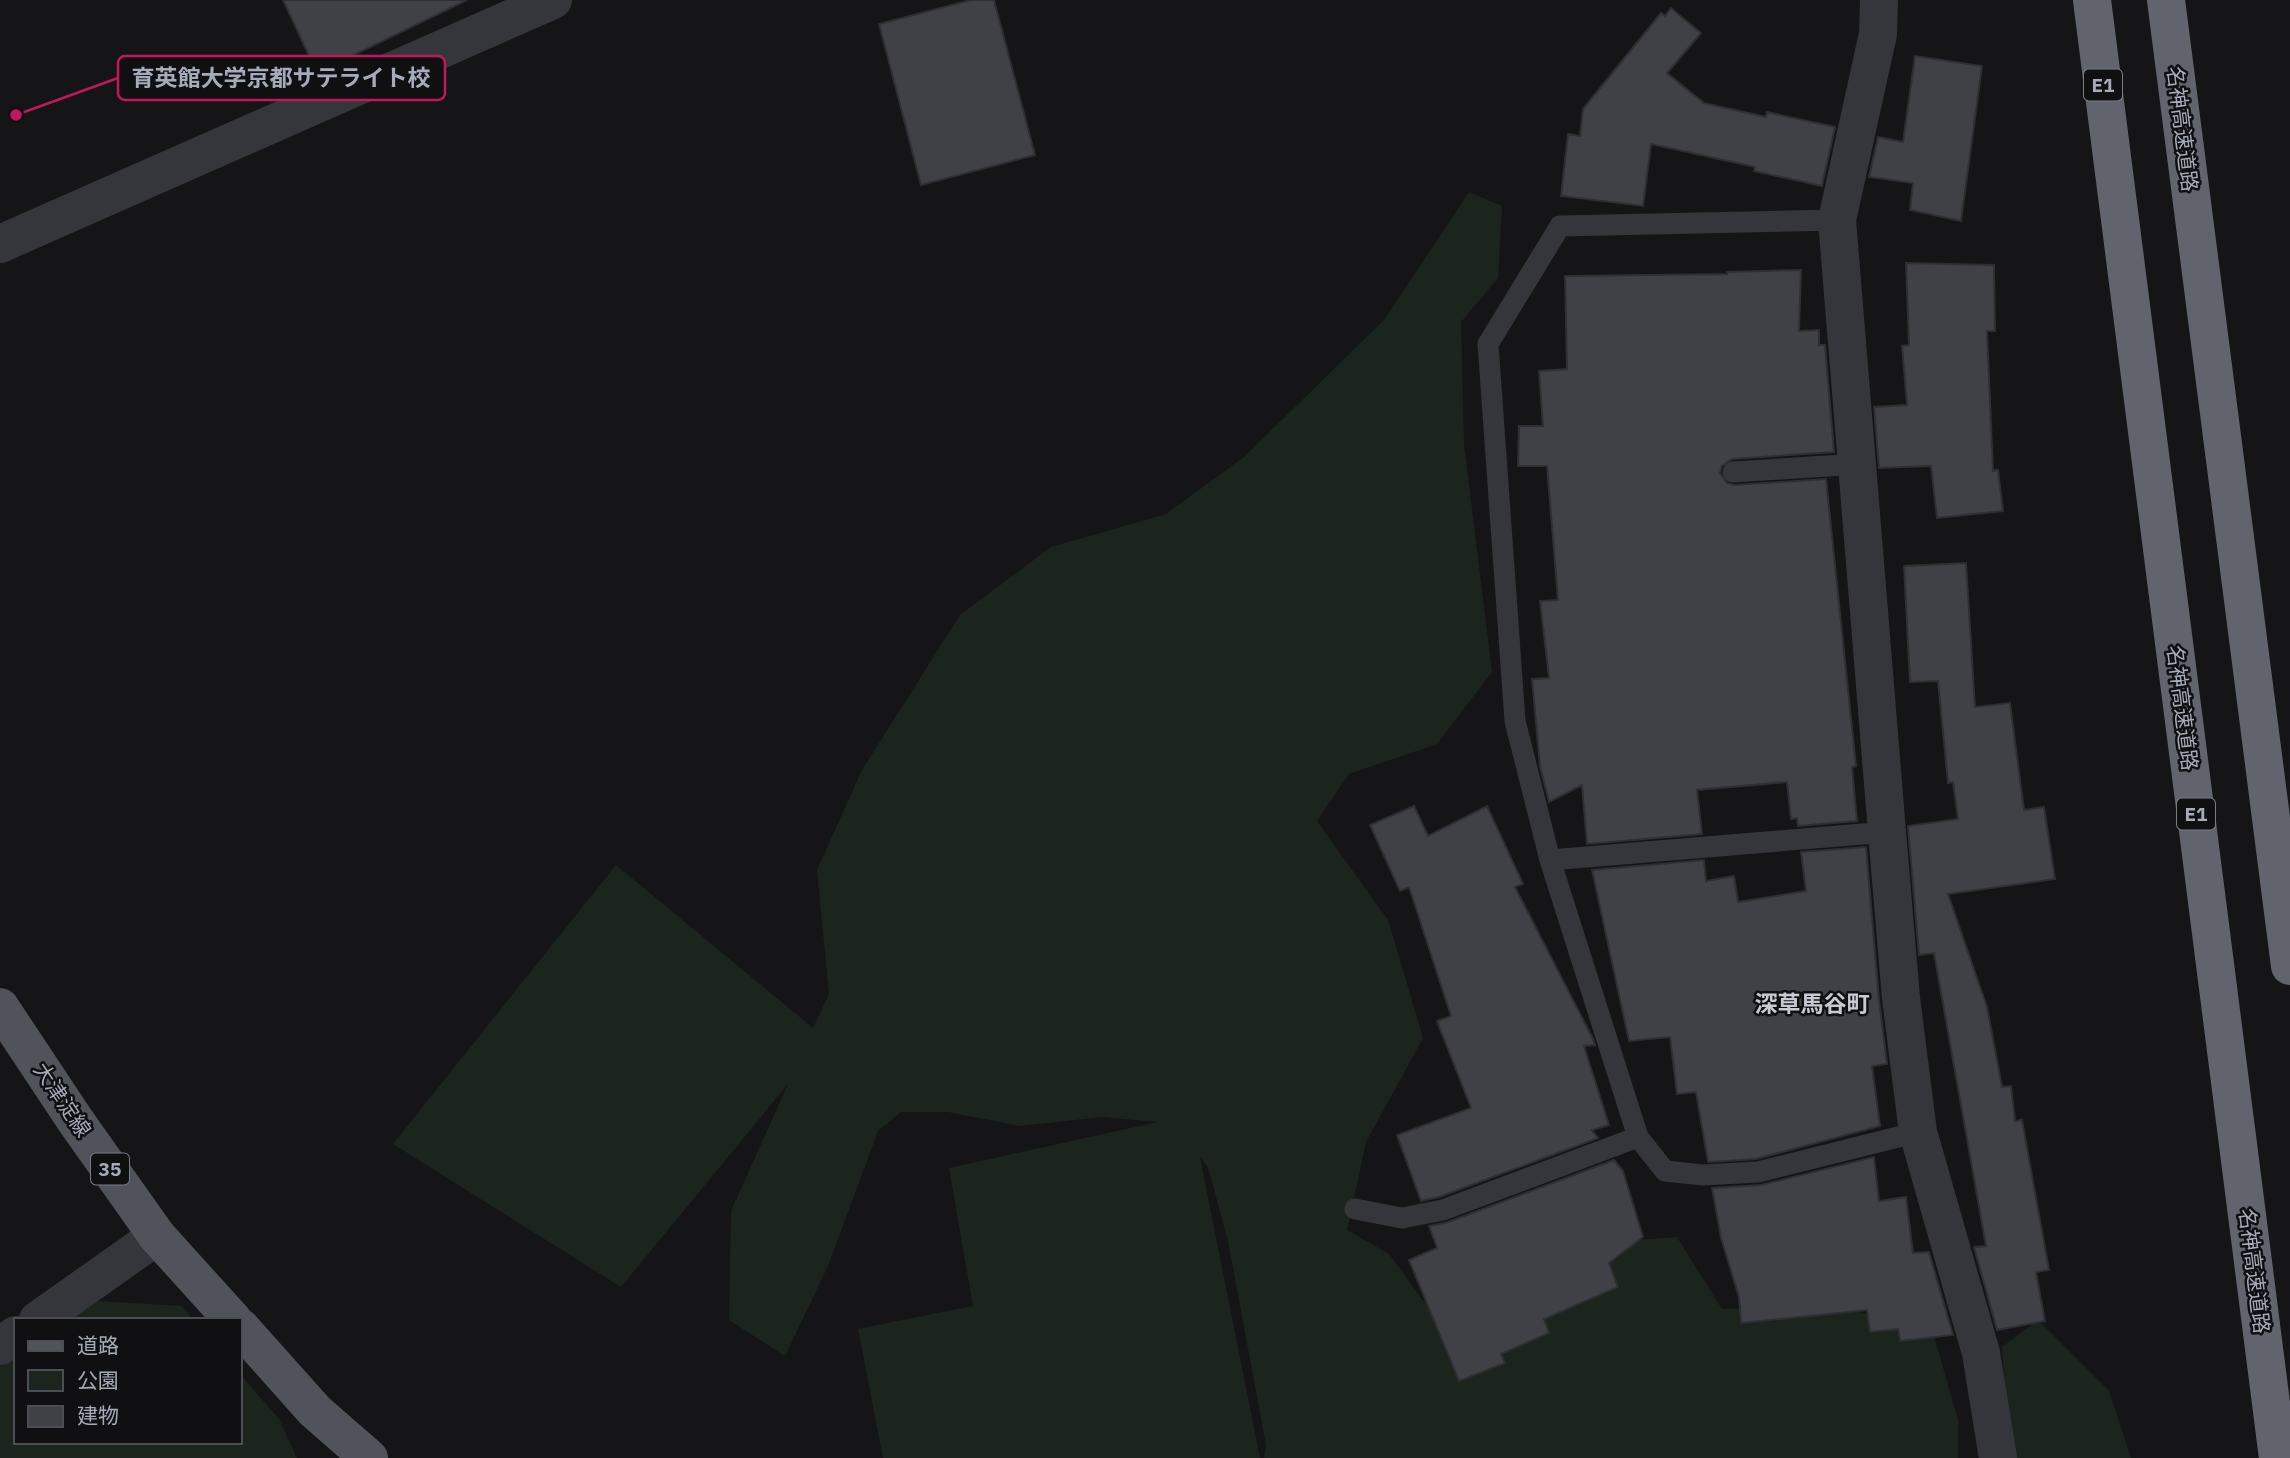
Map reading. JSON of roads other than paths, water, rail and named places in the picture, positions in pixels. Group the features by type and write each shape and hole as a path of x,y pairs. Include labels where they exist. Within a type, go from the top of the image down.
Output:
{"highway":[{"name":"名神高速道路","path":"2092,0 2278,1458"},
{"name":"名神高速道路","path":"2166,0 2290,966"}],"main road":[{"name":"大津淀線","path":"0,1007 157,1236 231,1318"},
{"path":"242,1329 315,1411 369,1458"}],"street":[{"path":"0,244 553,0"},
{"path":"1879,0 1878,34 1837,220 1859,464 1886,832 1901,998 1918,1132 1981,1353 1998,1458"},
{"path":"41,1318 157,1236"}],"lane":[{"path":"1837,220 1560,226 1488,344 1515,721 1550,860 1639,1137 1665,1171 1703,1175 1758,1172 1918,1132"},
{"path":"1733,472 1859,464"},
{"path":"1550,860 1886,832"},
{"path":"1355,1209 1402,1218 1443,1210 1639,1137"}],"place":[{"name":"育英館大学京都サテライト校","path":"16,115"}],"district":[{"name":"深草馬谷町","path":"1812,1004"}]}
